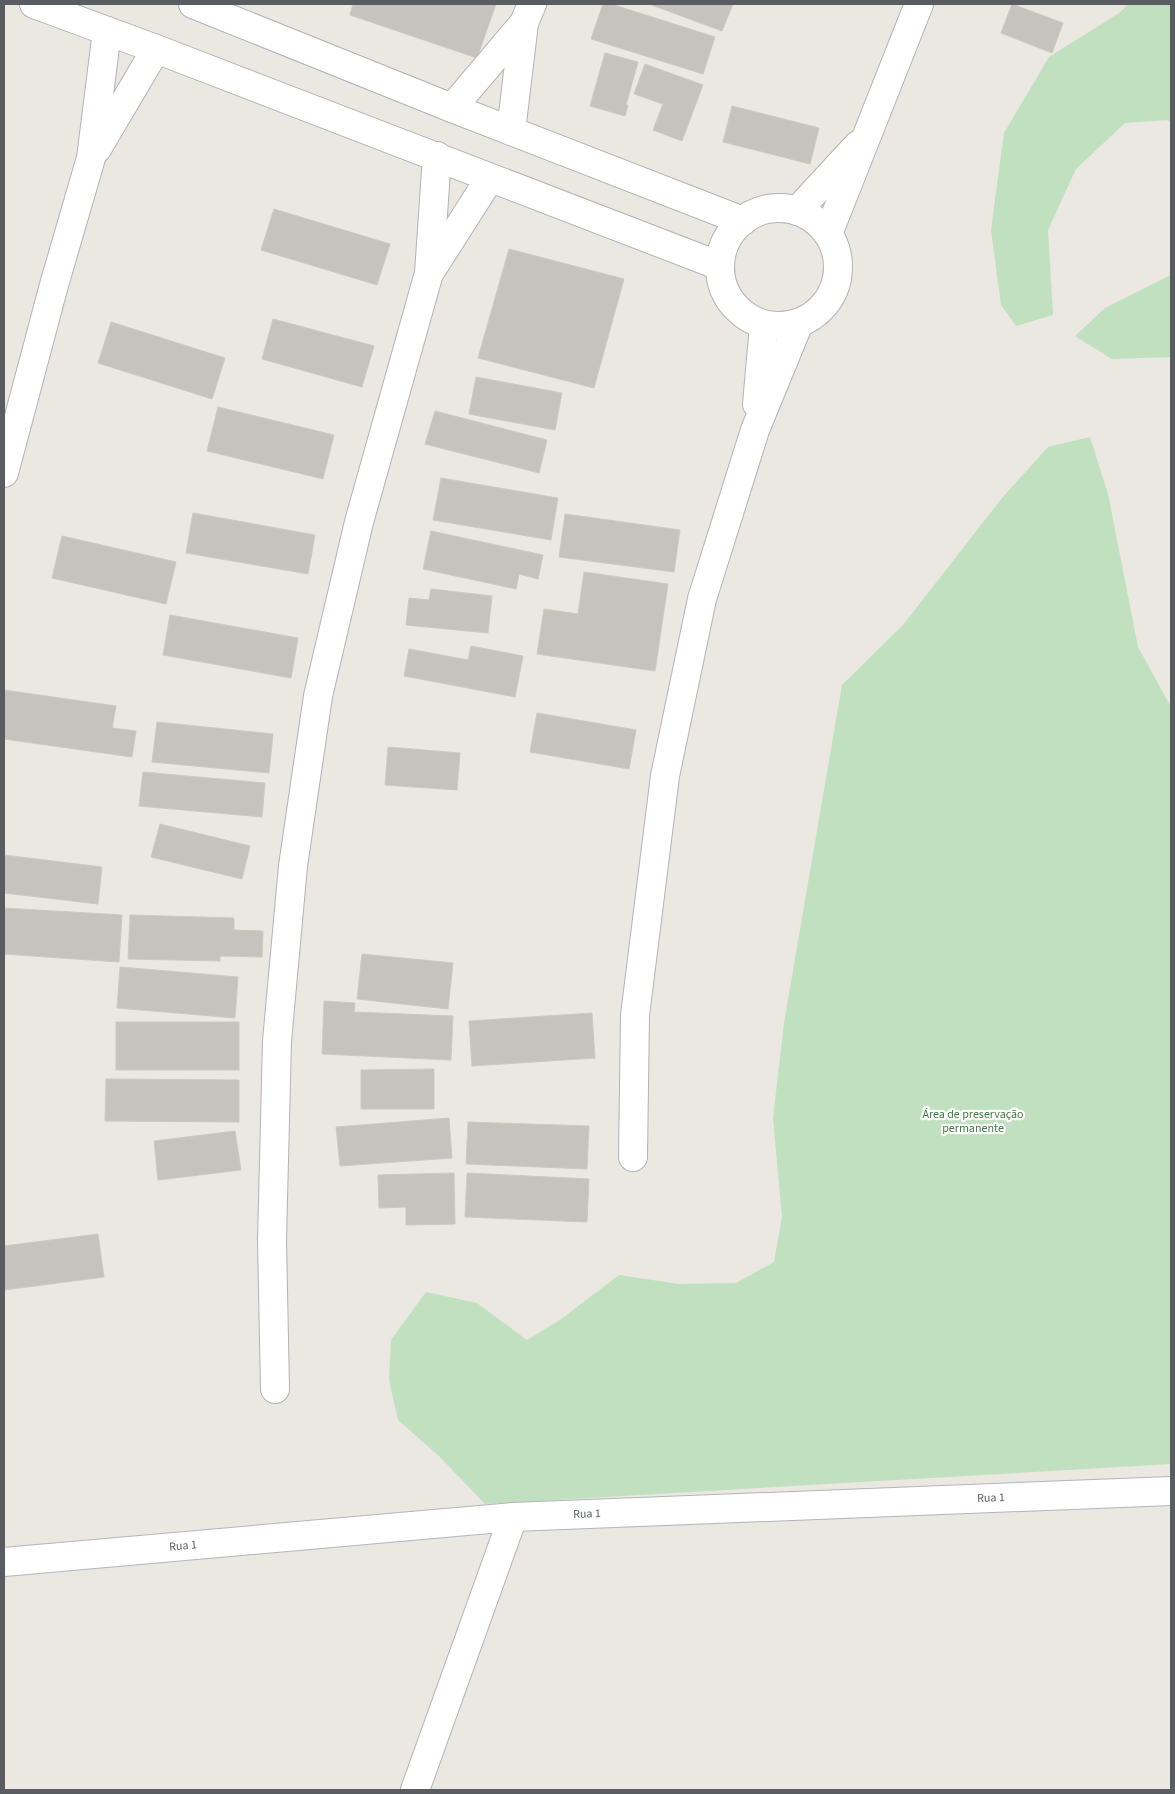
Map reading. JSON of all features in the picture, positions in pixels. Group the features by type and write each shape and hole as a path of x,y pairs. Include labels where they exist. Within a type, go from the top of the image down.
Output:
{"street":[{"path":"34,4 437,156 720,266"},
{"path":"193,4 452,108 742,221"},
{"path":"828,234 919,4"},
{"path":"452,108 528,14"},
{"path":"511,131 528,14"},
{"path":"4,473 54,284 91,158 107,31"},
{"path":"91,158 156,49"},
{"path":"797,211 869,133"},
{"path":"275,1389 272,1240 276,1042 292,866 318,696 359,522 429,273 437,156"},
{"path":"429,273 490,178"},
{"path":"768,209 797,211 809,216 820,224 828,234 835,248 838,278 833,293 813,316 799,323 782,327 764,325 746,317 732,303 722,286 721,253 733,230 742,221 768,209"},
{"path":"634,1157 635,1015 665,776 702,598 755,430 799,323"},
{"path":"755,430 764,325"},
{"name":"Rua 1","path":"4,1562 513,1517 1171,1492"},
{"path":"415,1790 513,1517"}],"green space":[{"path":"1128,4 1171,4 1171,122 1167,120 1125,123 1076,169 1048,230 1053,315 1016,326 1001,305 991,230 1004,133 1049,57 1119,13"},
{"path":"1171,275 1171,357 1112,359 1075,336 1105,308"},
{"name":"Área de preservação permanente","path":"1090,437 1108,494 1138,647 1171,707 1171,1464 485,1504 439,1456 398,1420 389,1380 391,1340 426,1292 477,1303 527,1340 560,1320 619,1275 679,1284 736,1283 774,1262 782,1217 773,1118 784,1023 842,685 903,625 1002,498 1048,447"}],"building":[{"path":"353,4 496,4 477,58 350,15"},
{"path":"603,4 611,4 715,37 703,74 591,39"},
{"path":"649,4 733,4 722,31"},
{"path":"1012,4 1063,23 1052,53 1001,33"},
{"path":"605,53 638,62 626,105 628,105 625,116 590,106"},
{"path":"645,64 703,85 682,141 653,130 663,104 634,94"},
{"path":"732,106 819,128 810,164 723,142"},
{"path":"274,209 390,244 377,285 261,250"},
{"path":"509,249 624,279 594,388 478,358"},
{"path":"273,319 374,346 362,387 262,359"},
{"path":"111,322 225,358 212,399 98,363"},
{"path":"476,377 562,393 555,430 469,414"},
{"path":"218,407 334,435 323,479 207,451"},
{"path":"435,411 547,440 539,473 425,444"},
{"path":"441,478 558,498 551,540 433,520"},
{"path":"193,513 315,535 308,574 186,553"},
{"path":"565,514 680,530 674,572 559,557"},
{"path":"431,531 543,555 538,579 519,574 516,589 423,569"},
{"path":"62,536 176,562 166,604 52,578"},
{"path":"584,572 668,584 655,671 537,654 544,609 578,614"},
{"path":"431,589 492,596 488,633 406,625 409,598 429,600"},
{"path":"170,615 298,638 291,678 163,655"},
{"path":"471,646 523,656 515,697 404,676 409,649 468,660"},
{"path":"4,690 116,706 112,728 136,731 132,757 4,739"},
{"path":"537,713 636,730 629,769 530,752"},
{"path":"157,722 273,734 269,773 152,762"},
{"path":"388,747 460,753 457,790 385,785"},
{"path":"143,772 265,783 262,817 139,806"},
{"path":"160,824 250,846 242,879 151,857"},
{"path":"4,855 102,867 98,904 4,893"},
{"path":"4,908 122,915 119,962 4,954"},
{"path":"130,915 234,918 234,930 263,931 262,957 220,956 220,961 128,959"},
{"path":"362,954 453,963 448,1009 357,999"},
{"path":"120,967 238,977 235,1018 117,1008"},
{"path":"324,1001 355,1003 354,1012 453,1016 451,1060 322,1054"},
{"path":"592,1013 595,1058 472,1066 469,1021"},
{"path":"116,1022 239,1022 239,1070 116,1070"},
{"path":"434,1069 434,1109 361,1109 361,1070"},
{"path":"106,1079 239,1080 239,1122 105,1121"},
{"path":"449,1118 452,1158 340,1166 336,1127"},
{"path":"468,1122 589,1126 587,1169 466,1164"},
{"path":"235,1131 241,1170 158,1180 154,1141"},
{"path":"454,1173 455,1224 406,1225 406,1207 379,1208 378,1175"},
{"path":"467,1173 589,1179 587,1222 465,1217"},
{"path":"98,1234 104,1277 4,1290 4,1246"}]}
